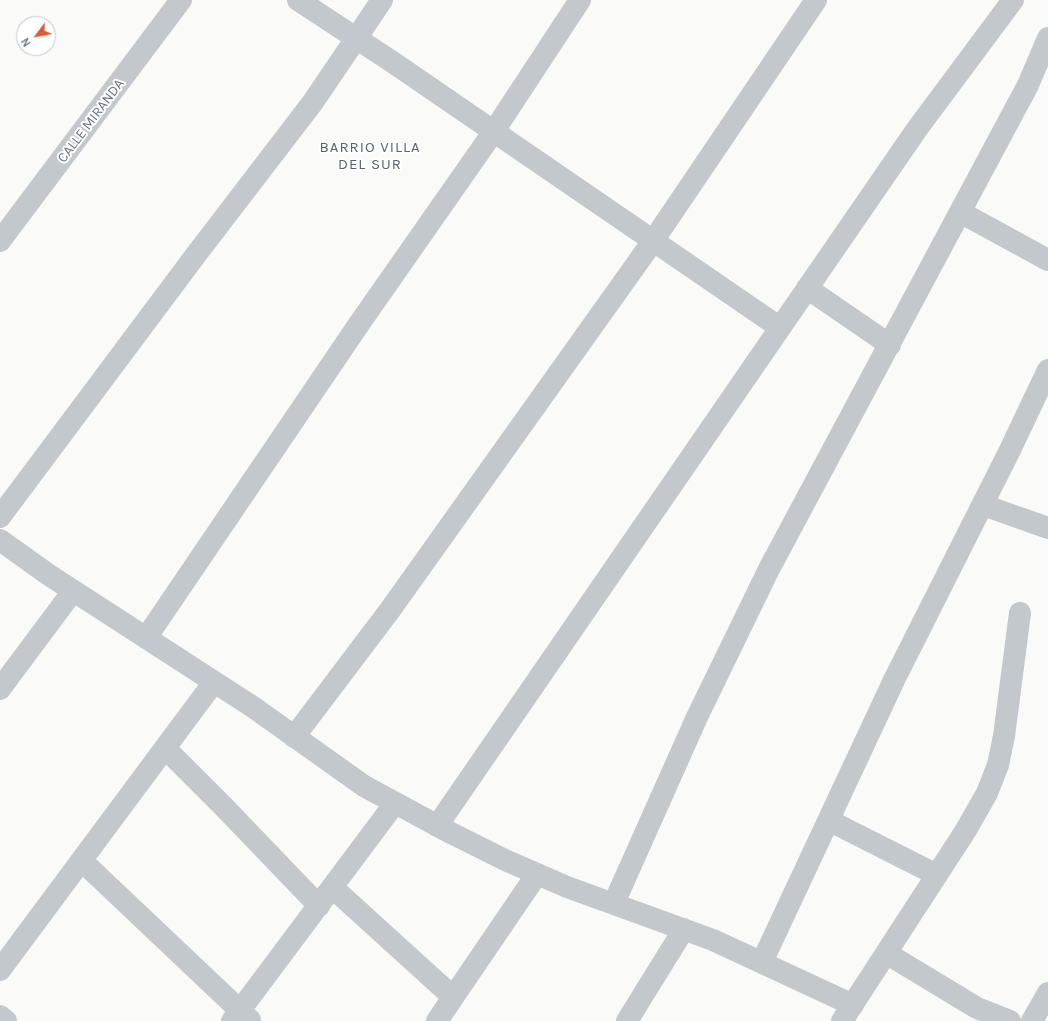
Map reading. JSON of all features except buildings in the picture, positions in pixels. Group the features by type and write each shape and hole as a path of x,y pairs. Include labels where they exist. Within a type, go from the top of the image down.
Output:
{"street":[{"name":"CALLE MIRANDA","path":"0,241 182,0"},
{"path":"298,0 779,327"},
{"path":"0,517 195,256 313,102 382,0"},
{"path":"146,638 359,324 494,132 580,0"},
{"path":"294,737 390,610 654,241 816,0"},
{"path":"437,826 779,327 917,129 1013,0"},
{"path":"614,903 697,717 769,569 1028,85 1048,38"},
{"path":"960,212 1048,260"},
{"path":"807,288 890,345"},
{"path":"762,962 830,821 895,678 983,505 1048,370"},
{"path":"983,505 1048,528"},
{"path":"0,540 73,591 214,682 364,786 437,826 537,874 567,887 684,929 762,962 848,1013 966,830 987,793 998,765 1004,736 1020,613"},
{"path":"0,689 73,591"},
{"path":"0,970 214,682"},
{"path":"165,748 319,906"},
{"path":"82,861 241,1018 319,906 395,803"},
{"path":"830,821 937,875"},
{"path":"437,1021 537,874"},
{"path":"333,888 453,997"},
{"path":"627,1021 684,929"},
{"path":"886,953 977,1008 1010,1021"},
{"path":"1032,1021 1048,993"},
{"path":"0,1016 6,1021"}],"district":[{"name":"BARRIO VILLA DEL SUR","path":"370,156"}]}
